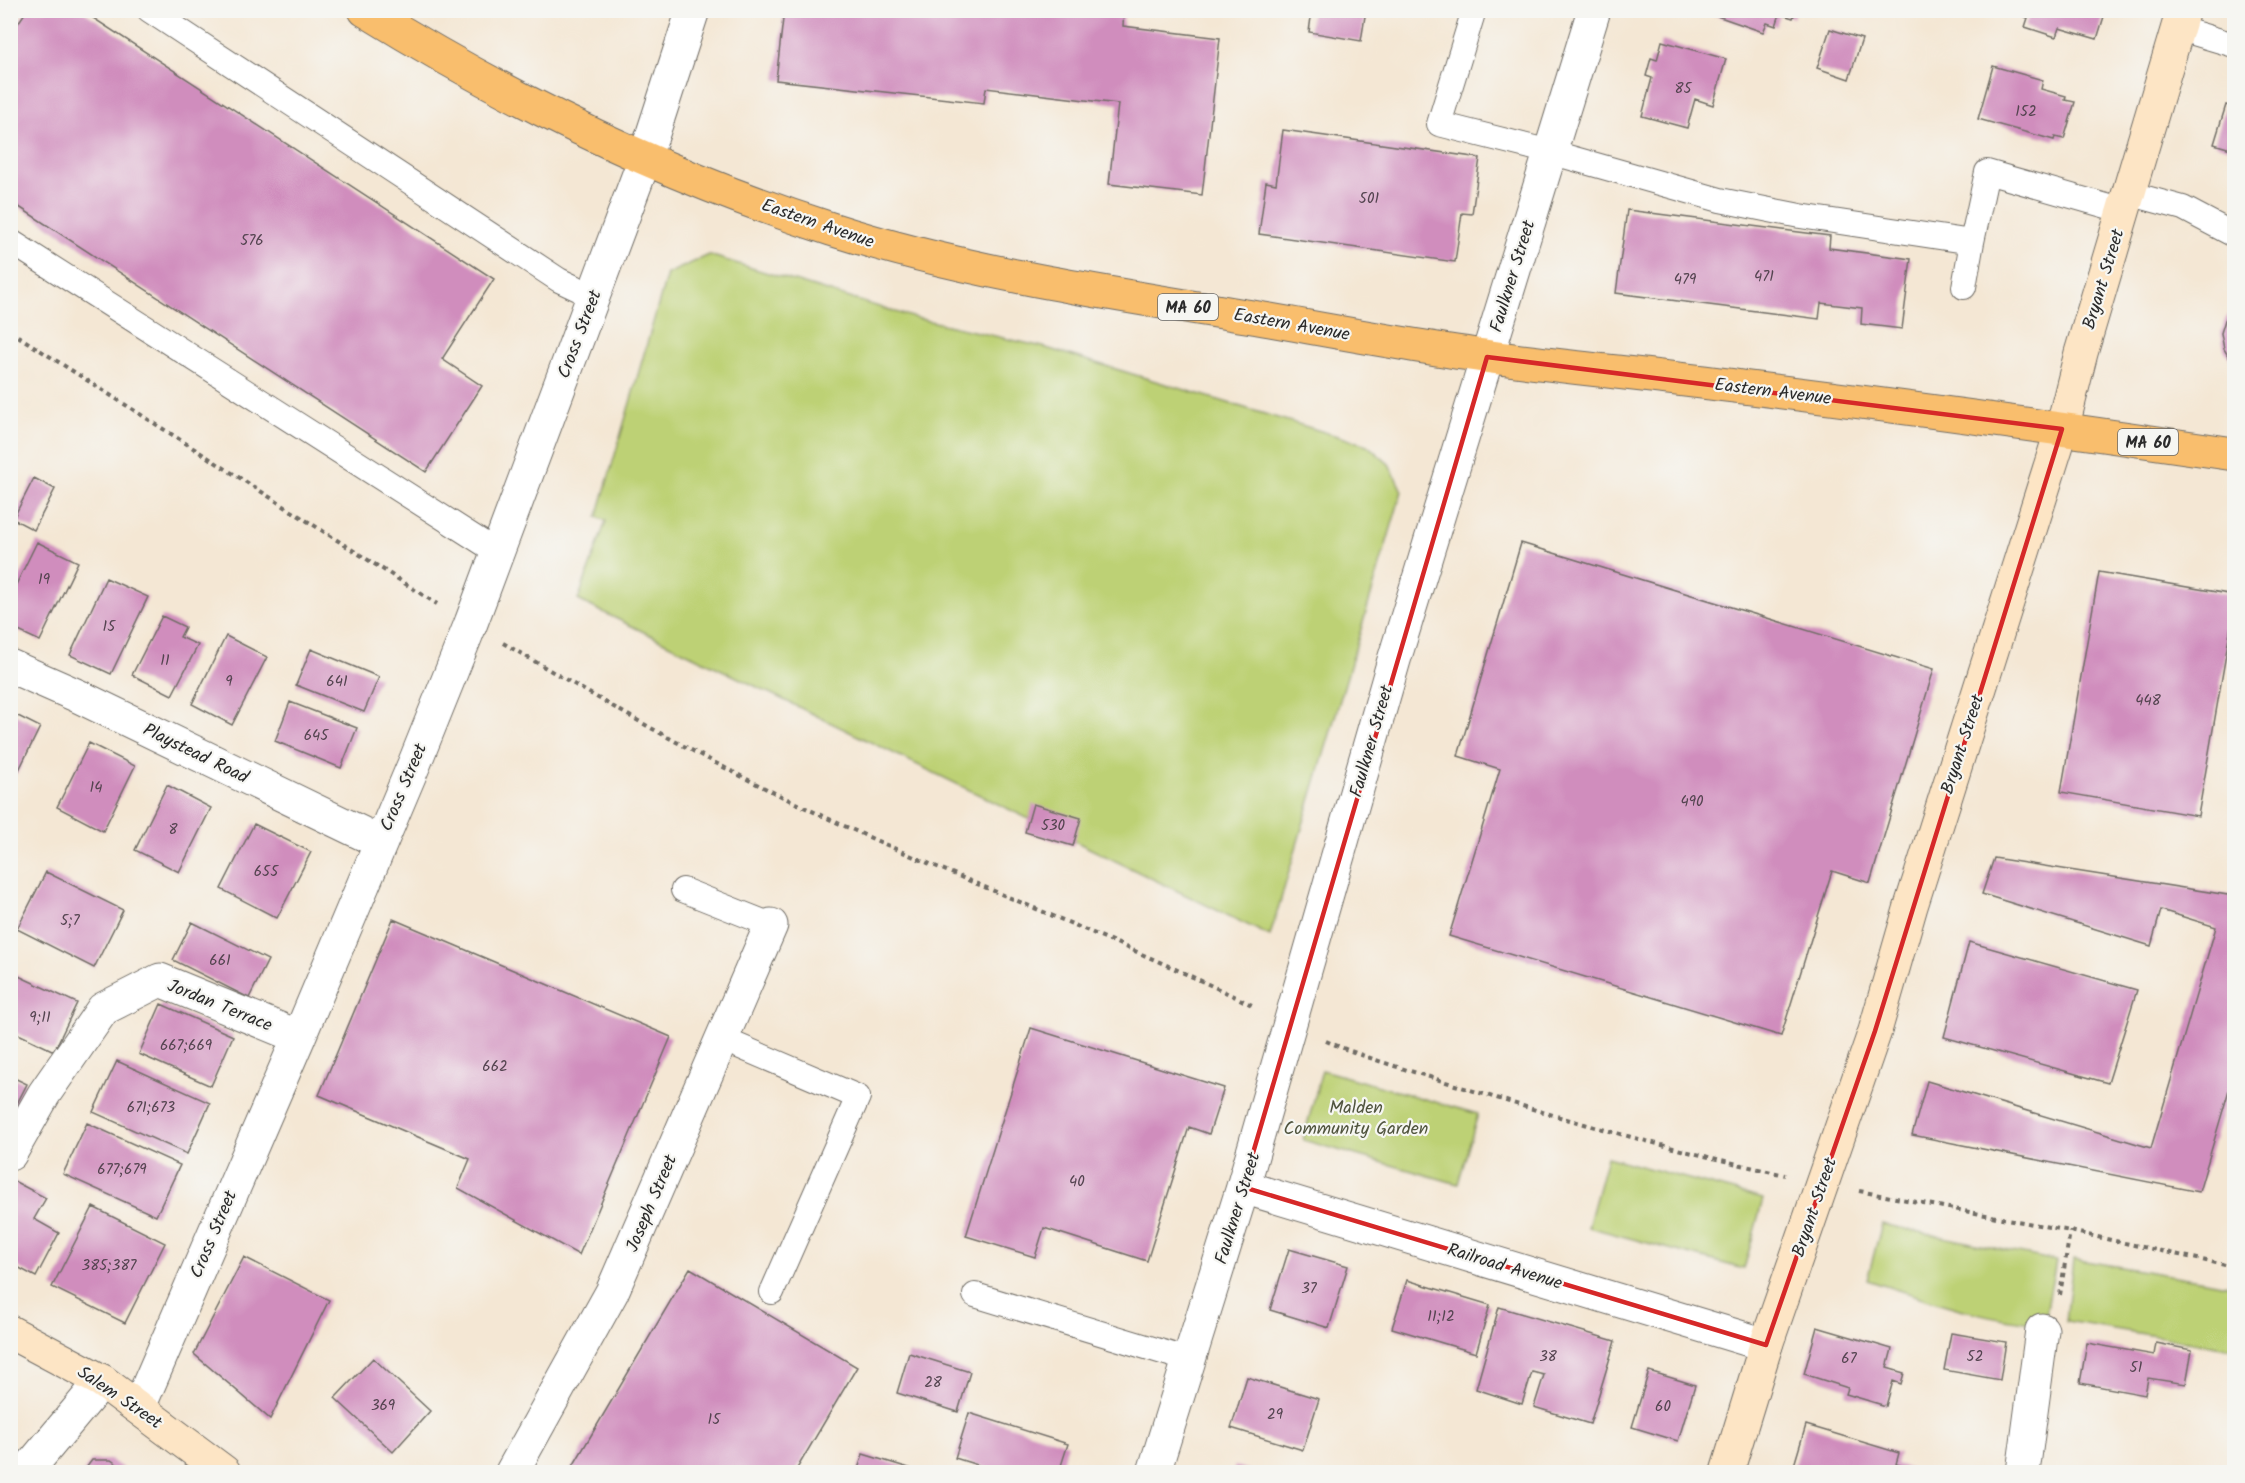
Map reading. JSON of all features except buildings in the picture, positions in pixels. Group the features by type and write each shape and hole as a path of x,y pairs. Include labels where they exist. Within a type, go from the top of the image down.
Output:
{"main road":[{"name":"Eastern Avenue","path":"365,10 514,95 645,158 828,228 909,253 951,263 1102,293 1487,357 1741,386 2235,454"},
{"name":"Bryant Street","path":"1727,1473 1766,1345 1875,1031 1911,906 2062,429 2081,353 2180,19"},
{"name":"Salem Street","path":"10,1332 102,1381 224,1473"}],"street":[{"name":"Cross Street","path":"139,1407 299,1037 419,751 497,552 645,158 693,10"},
{"name":"Faulkner Street","path":"1154,1473 1244,1187 1394,660 1594,10"},
{"name":"Playstead Road","path":"10,666 78,696 380,842"},
{"name":"Joseph Street","path":"512,1473 612,1293 771,925"},
{"name":"Jordan Terrace","path":"10,1154 44,1094 103,1009 160,980 299,1037"},
{"name":"Railroad Avenue","path":"1244,1187 1766,1345"},
{"path":"2033,1470 2042,1330"},
{"path":"26,1473 102,1381"}],"lane":[{"path":"149,10 559,280 593,296"},
{"path":"1474,10 1439,124 1550,152 1720,200 1800,216 1972,242"},
{"path":"2180,19 2235,45"},
{"path":"1964,287 1986,172 2126,202 2183,208 2232,226"},
{"path":"10,241 497,552"},
{"path":"683,890 771,925"},
{"path":"722,1039 858,1097 772,1292"},
{"path":"975,1295 1189,1360"}],"path":[{"path":"10,331 406,585"},
{"path":"2042,1330 2055,1323 2070,1231"}],"highlighted area":[{"path":"1487,357 2062,429 1875,1031 1766,1345 1243,1187"}],"green space":[{"path":"709,255 912,317 1043,347 1367,445 1389,464 1402,491 1270,936 578,600 606,521 597,517 667,274"},
{"name":"Malden Community Garden","path":"1322,1070 1478,1114 1458,1184 1303,1140"},
{"path":"1607,1157 1763,1199 1744,1269 1588,1227"},
{"path":"1882,1224 2056,1261 2044,1324 1976,1313 1867,1280"},
{"path":"2073,1259 2234,1286 2234,1349 2066,1321"}]}
